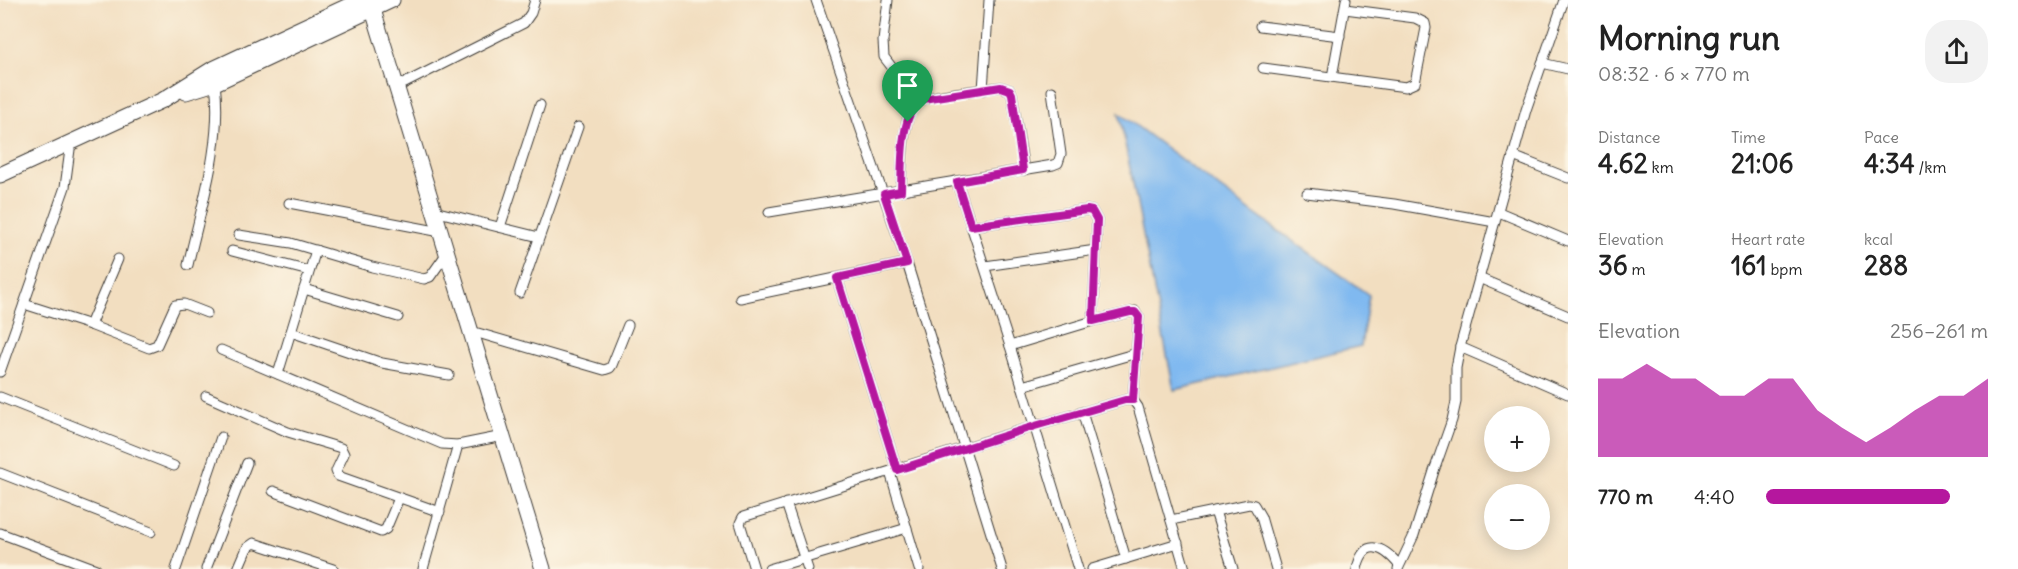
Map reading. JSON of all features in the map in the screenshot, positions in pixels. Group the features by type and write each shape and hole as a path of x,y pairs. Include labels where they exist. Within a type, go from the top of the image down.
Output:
{"main road":[{"path":"163,100 211,70 368,3 392,0"},
{"path":"0,175 163,100 215,83 368,3"},
{"path":"368,3 397,87 543,569"}],"street":[{"path":"397,87 524,23 531,13 535,0"},
{"path":"816,0 907,263 1002,569"},
{"path":"888,0 882,41 884,57 917,102"},
{"path":"983,90 989,0"},
{"path":"1357,569 1359,558 1364,550 1372,548 1381,549 1390,555 1399,567 1414,536 1452,420 1456,402 1456,368 1460,347 1513,156 1564,0"},
{"path":"1263,68 1406,87 1411,86 1417,79 1425,23 1415,18 1345,4 1332,77"},
{"path":"1260,26 1340,36"},
{"path":"1542,63 1568,69"},
{"path":"188,266 217,128 218,102 215,83"},
{"path":"901,191 904,139 912,107 923,99 1006,88 1012,94 1023,170"},
{"path":"769,212 1053,165 1060,159 1052,91"},
{"path":"500,227 540,105"},
{"path":"520,293 578,127"},
{"path":"0,372 65,187 70,142"},
{"path":"1513,156 1568,178"},
{"path":"957,182 1078,569"},
{"path":"1307,193 1394,204 1496,222"},
{"path":"289,203 441,232"},
{"path":"434,211 538,237"},
{"path":"971,226 1092,211 1097,220 1093,321"},
{"path":"1499,212 1568,241"},
{"path":"239,234 316,250 372,267 424,279 430,277 447,253"},
{"path":"278,374 316,250"},
{"path":"985,266 1096,250"},
{"path":"232,251 309,271"},
{"path":"90,325 118,259"},
{"path":"740,298 907,263"},
{"path":"837,278 920,569"},
{"path":"1479,278 1568,316"},
{"path":"304,289 398,317"},
{"path":"24,304 90,325 149,348 157,345 176,305 184,304 207,313"},
{"path":"1010,346 1093,321 1135,312 1139,317 1133,400 1138,407 1185,569"},
{"path":"471,332 603,370 612,365 628,325"},
{"path":"291,332 381,363 449,375"},
{"path":"1460,347 1568,394"},
{"path":"221,350 442,444 458,445 503,436"},
{"path":"1022,386 1137,353"},
{"path":"206,396 288,432 341,448 344,454 336,471 338,476 440,512"},
{"path":"0,397 174,466"},
{"path":"754,569 740,519 1035,426 1125,400 1133,400"},
{"path":"1082,412 1126,559"},
{"path":"176,569 221,437"},
{"path":"423,569 458,445"},
{"path":"206,569 247,464"},
{"path":"0,473 151,532"},
{"path":"273,491 381,532 386,529 399,498"},
{"path":"786,503 808,569"},
{"path":"1171,520 1249,504 1254,505 1261,517 1276,569"},
{"path":"1215,511 1233,569"},
{"path":"769,569 907,528"},
{"path":"0,533 96,569"},
{"path":"238,569 247,548 254,543 333,569"},
{"path":"1092,569 1178,543"}],"water":[{"path":"1119,113 1369,295 1361,346 1174,390"}],"route":[{"path":"1001,87 1010,90 1023,170 957,182 971,226 1092,211 1097,220 1093,321 1130,312 1135,312 1139,317 1133,400 1125,400 1035,426 897,470 837,278 907,263 884,194 901,191 904,139 908,122 912,107 923,99 1001,87"}]}
